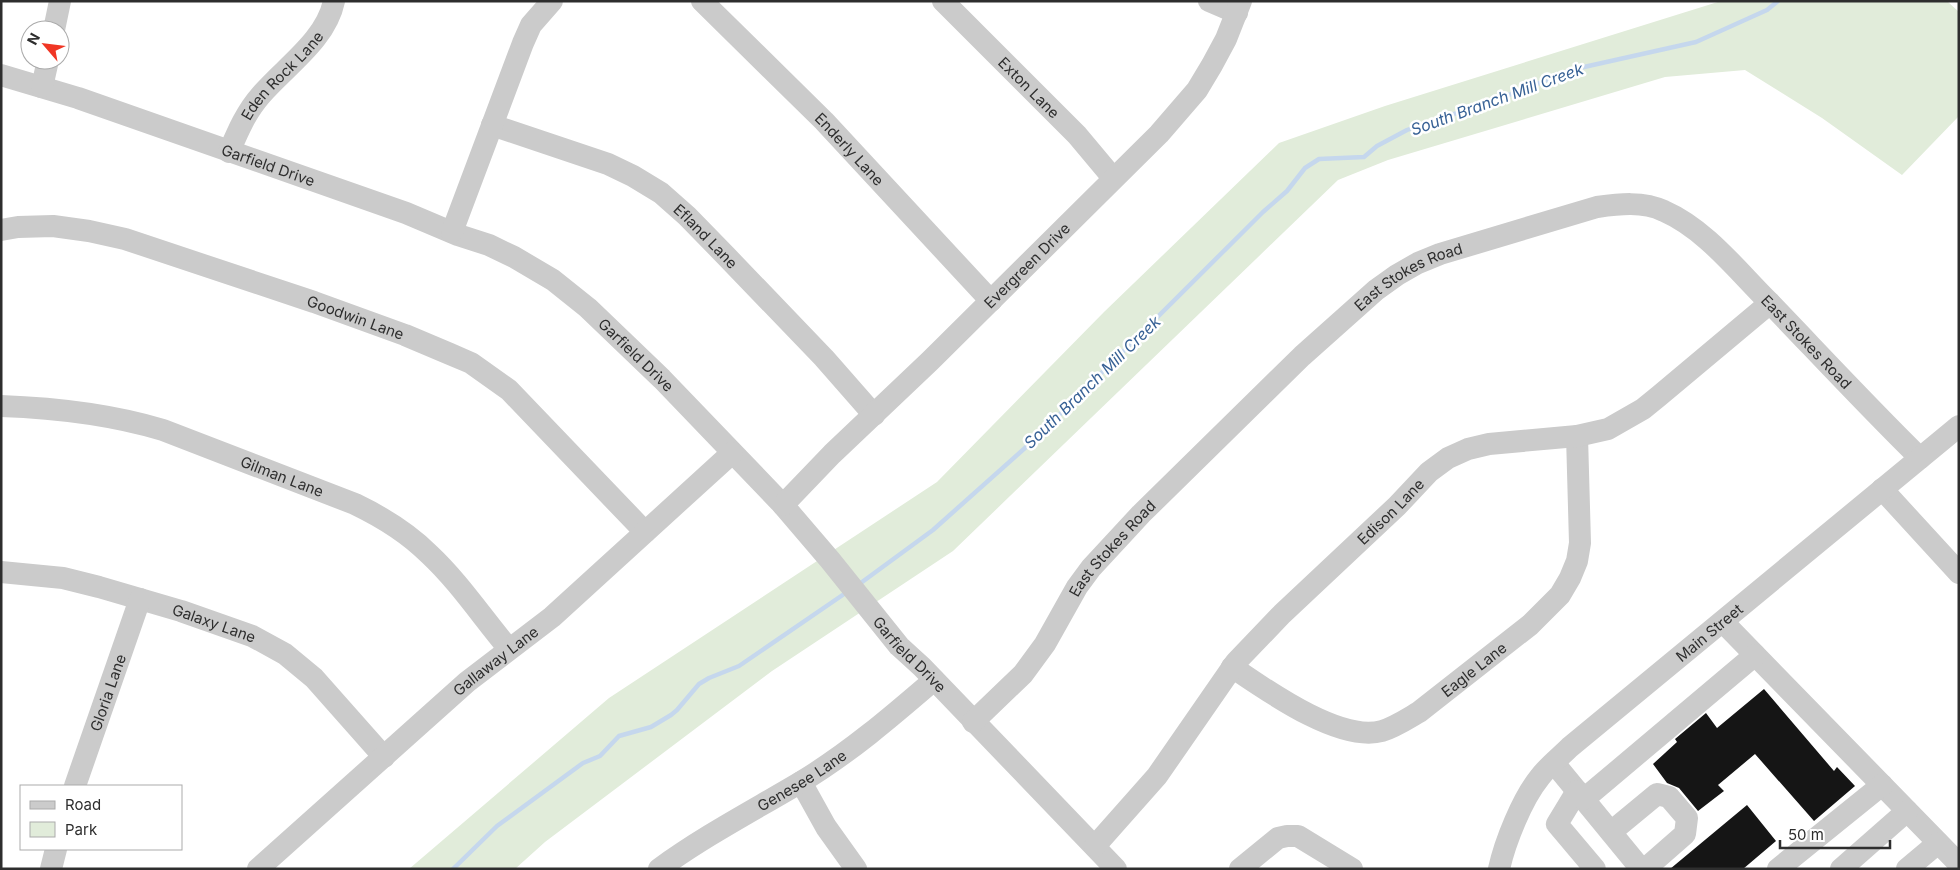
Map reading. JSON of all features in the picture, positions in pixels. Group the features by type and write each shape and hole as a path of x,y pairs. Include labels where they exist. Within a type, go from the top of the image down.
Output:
{"street":[{"path":"56,20 60,1"},
{"name":"Eden Rock Lane","path":"229,152 244,117 261,95 293,64 315,37 331,14 334,1"},
{"path":"452,232 531,25 552,1"},
{"name":"Enderly Lane","path":"702,1 824,121 991,301"},
{"name":"Exton Lane","path":"943,1 1077,135 1114,178"},
{"path":"1209,1 1239,7"},
{"name":"Evergreen Drive","path":"783,505 832,454 991,301 1159,134 1196,90 1217,57 1239,7"},
{"path":"42,87 46,70"},
{"name":"Garfield Drive","path":"1,75 109,109 406,214 514,256 553,280 588,308 662,379 783,505 899,646 1096,846 1116,869"},
{"name":"Efland Lane","path":"492,125 608,164 661,193 687,216 824,358 874,415"},
{"name":"East Stokes Road","path":"973,722 1023,674 1045,644 1077,587 1141,514 1302,356 1376,290 1418,263 1440,254 1597,207 1619,204 1641,205 1662,210 1681,219 1696,231 1770,304 1920,458"},
{"name":"Goodwin Lane","path":"1,230 18,227 53,226 89,231 124,239 314,302 406,335 471,363 509,390 645,532"},
{"name":"Edison Lane","path":"1096,846 1157,776 1232,667 1266,630 1429,472 1448,458 1468,449 1489,444 1577,436 1608,429 1643,409 1770,304"},
{"name":"Gilman Lane","path":"1,406 99,415 163,430 356,504 402,532 429,554 452,578 509,649"},
{"name":"Main Street","path":"1499,869 1503,849 1519,812 1540,777 1570,747 1959,426"},
{"name":"Eagle Lane","path":"1232,667 1271,693 1338,728 1359,732 1380,732 1401,723 1419,712 1530,625 1560,595 1570,578 1577,561 1580,543 1577,436"},
{"name":"Gallaway Lane","path":"258,869 467,682 552,617 732,453"},
{"path":"1882,489 1959,573"},
{"name":"Galaxy Lane","path":"1,572 63,578 140,599 252,636 285,654 300,666 329,693 384,757"},
{"name":"Gloria Lane","path":"75,785 140,599"},
{"path":"1722,622 1959,864"},
{"path":"1595,869 1557,824 1580,795 1755,655"},
{"name":"Genesee Lane","path":"659,869 712,834 801,782 843,754 934,680"},
{"path":"1554,763 1611,832 1643,869 1685,834 1687,818 1669,796 1656,794 1611,832"},
{"path":"801,782 826,827 856,869"},
{"path":"1778,869 1882,785"},
{"path":"1841,869 1907,811"},
{"path":"1240,869 1278,838 1287,836 1298,836 1342,866"},
{"path":"1907,869 1938,843"},
{"path":"51,869 56,850"}],"green space":[{"path":"1721,1 1947,1 1959,12 1959,116 1902,175 1822,118 1745,70 1665,77 1388,160 1338,180 953,551 772,671 545,842 515,869 409,869 609,698 937,482 1104,312 1279,143 1385,106"}],"building":[{"path":"1764,689 1834,771 1837,767 1855,786 1814,821 1755,754 1718,785 1724,791 1698,811 1679,788 1667,783 1653,764 1677,742 1675,739 1706,713 1717,728"},
{"path":"1747,805 1776,841 1743,869 1670,869"}],"waterway":[{"name":"South Branch Mill Creek","path":"858,585 933,530 1035,439 1263,212 1287,191 1305,168 1319,159 1364,157 1377,146 1407,130 1496,100 1575,69 1696,42 1767,10 1778,1"},
{"name":"South Branch Mill Creek","path":"453,869 497,826 583,763 600,756 619,736 651,727 671,715 699,684 739,666 847,592"}]}
